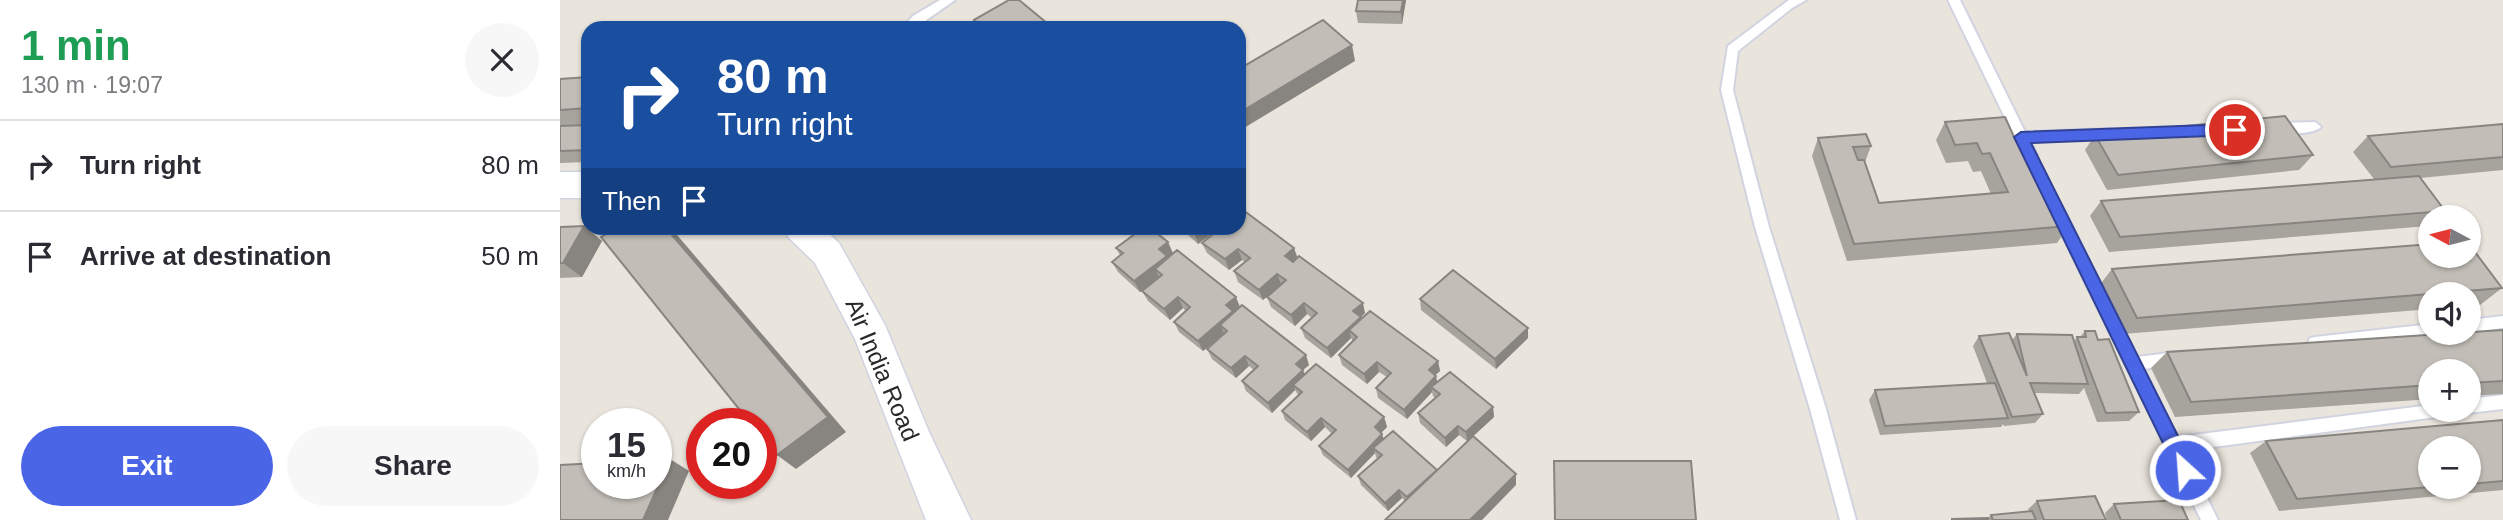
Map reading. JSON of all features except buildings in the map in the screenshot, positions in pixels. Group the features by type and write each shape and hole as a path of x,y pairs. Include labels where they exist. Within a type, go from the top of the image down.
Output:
{"street":[{"path":"560,186 581,185"},
{"name":"Air India Road","path":"808,235 827,253 873,336 909,432 942,509 950,520"}],"lane":[{"path":"915,21 949,0"},
{"path":"1800,0 1788,5 1732,48 1727,90 1762,227 1818,409 1848,520"},
{"path":"1954,0 2034,162"},
{"path":"2259,129 2315,127"},
{"path":"2021,137 2119,134"},
{"path":"2052,200 2096,274 2133,364 2210,520"},
{"path":"2481,325 2503,322"},
{"path":"2295,346 2418,332"},
{"path":"2133,364 2187,358"},
{"path":"2481,405 2503,402"},
{"path":"2173,445 2418,414"}],"route":[{"path":"2185,470 2021,137 2235,130"}]}
